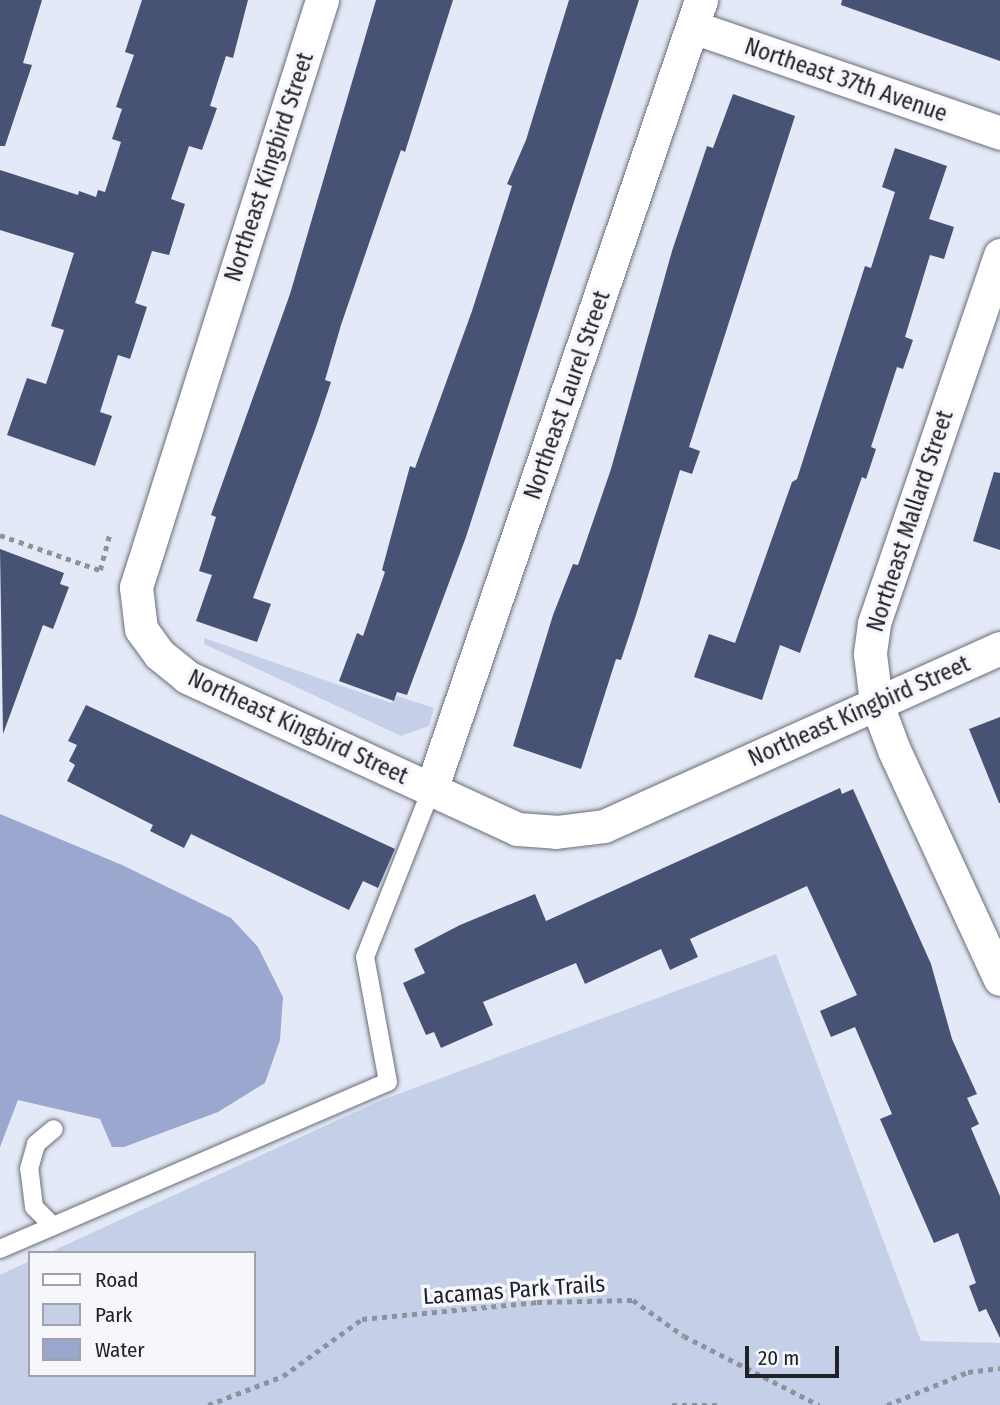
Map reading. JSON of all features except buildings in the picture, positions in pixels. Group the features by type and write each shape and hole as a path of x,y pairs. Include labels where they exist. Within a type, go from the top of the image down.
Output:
{"street":[{"name":"Northeast Kingbird Street","path":"322,0 136,587 141,629 159,654 187,677 517,829 556,832 604,826 1000,648"},
{"name":"Northeast Laurel Street","path":"431,790 697,13"},
{"name":"Northeast 37th Avenue","path":"697,13 1000,133"},
{"name":"Northeast Mallard Street","path":"1000,255 874,624 870,654 876,702 1000,979"}],"lane":[{"path":"0,1249 388,1082 365,957 431,790"},
{"path":"53,1226 34,1207 29,1169 36,1144 54,1129"}],"path":[{"path":"0,535 100,570 110,533"},
{"name":"Lacamas Park Trails","path":"208,1405 283,1376 362,1319 537,1302 633,1300 684,1336 819,1405"},
{"path":"887,1405 968,1372 1000,1368"},
{"path":"673,1405 720,1405"}],"green space":[{"path":"204,638 391,703 397,696 434,708 429,726 401,736 204,644"},
{"path":"776,954 921,1341 1000,1343 1000,1405 0,1405 0,1275 28,1262 28,1377 256,1377 256,1251 52,1251 379,1101"}],"water":[{"path":"0,814 122,865 231,918 258,947 283,997 280,1040 265,1083 218,1112 124,1147 112,1147 100,1119 18,1100 0,1147"}]}
